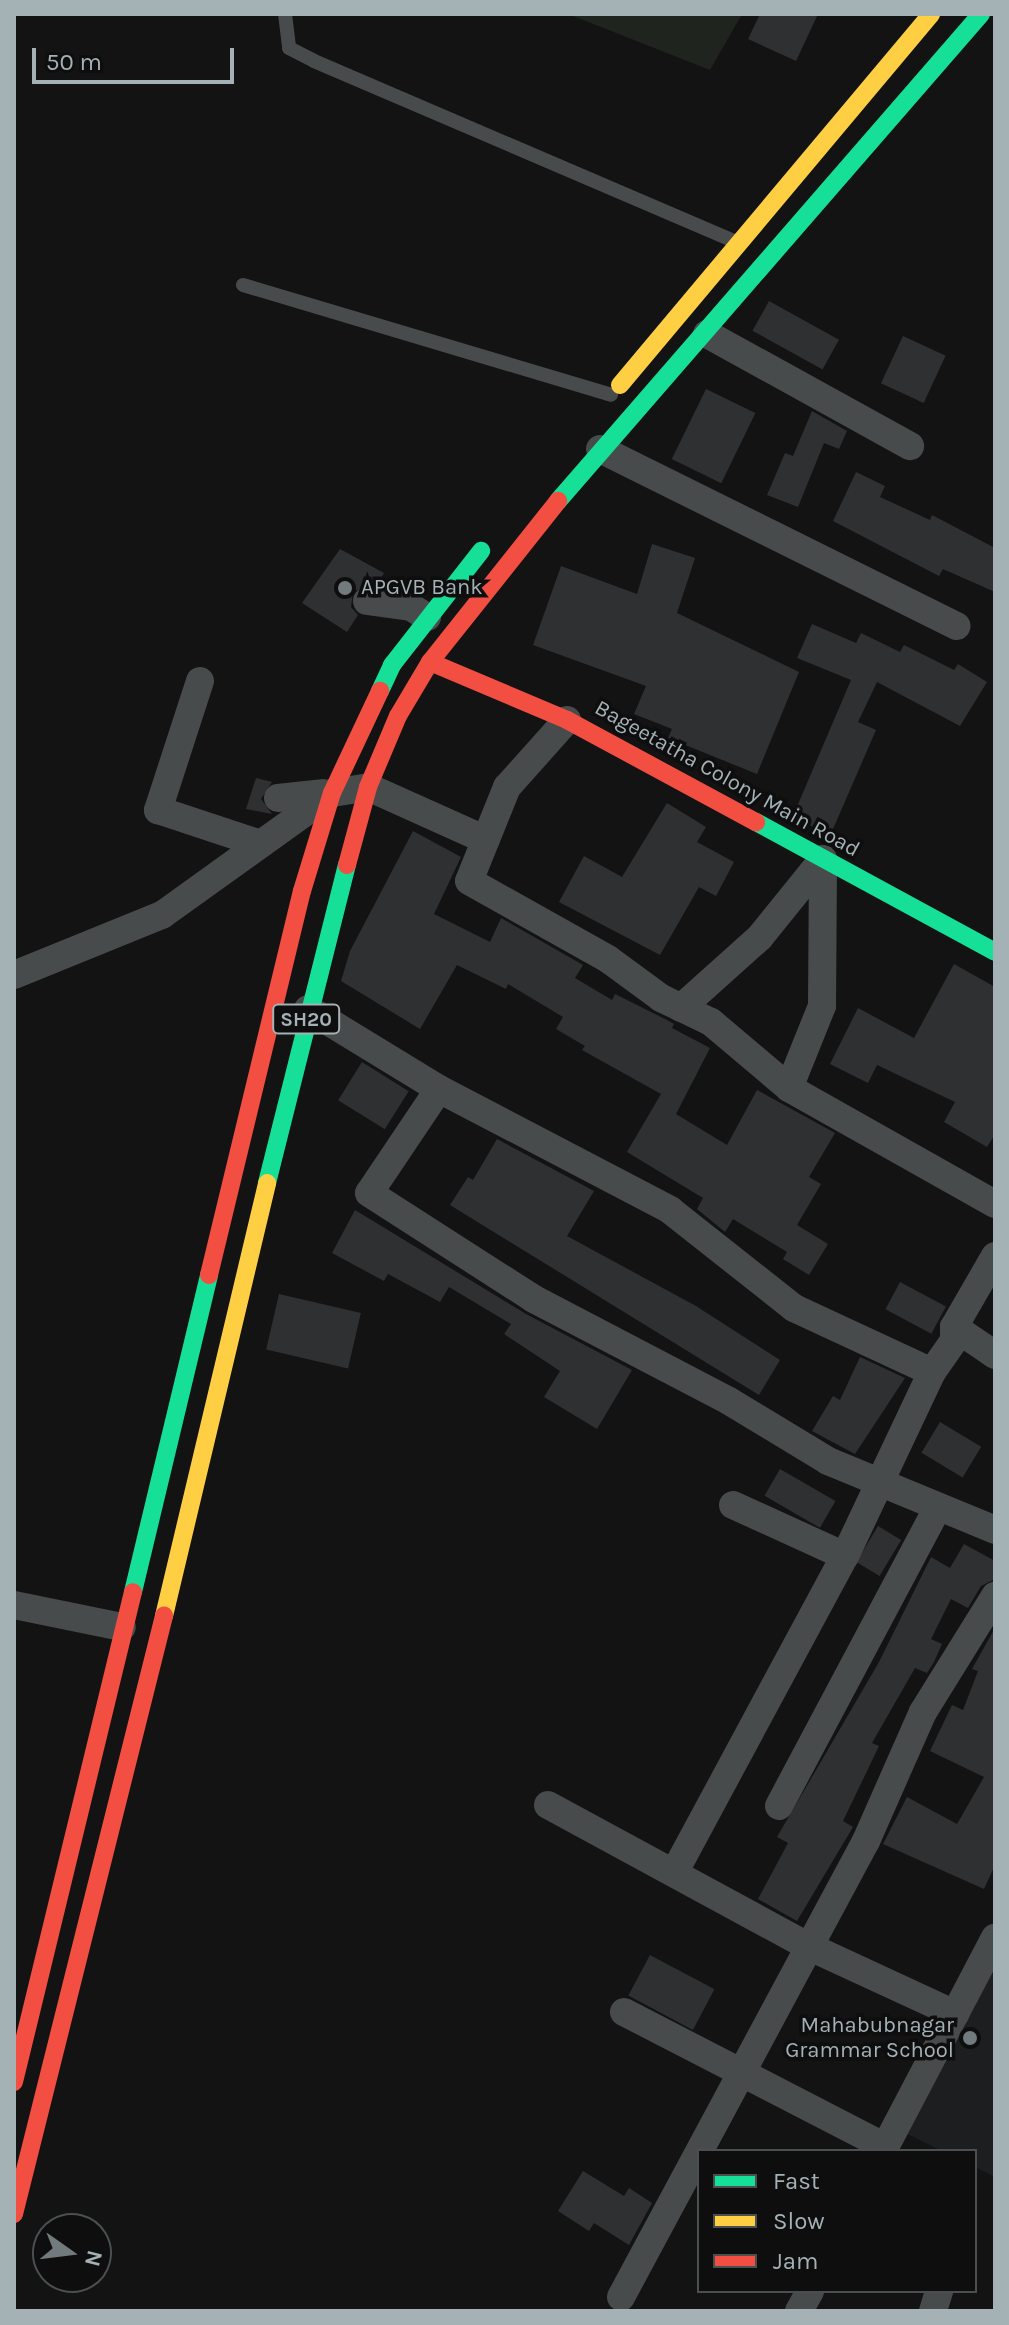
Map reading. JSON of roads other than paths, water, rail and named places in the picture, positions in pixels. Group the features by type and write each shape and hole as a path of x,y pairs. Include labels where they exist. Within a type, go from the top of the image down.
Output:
{"main road":[{"path":"606,401 931,14"},
{"name":"SH20","path":"14,2214 156,1650 308,1009 368,787 398,716 430,662 600,449 707,334 981,14"},
{"name":"SH20","path":"14,2082 302,891 332,793 392,665 494,536"},
{"name":"Bageetatha Colony Main Road","path":"430,662 567,720 995,952"}],"street":[{"path":"707,334 910,446"},
{"path":"600,449 956,626"},
{"path":"367,601 411,607 427,617"},
{"path":"200,681 158,810 261,844"},
{"path":"567,720 507,787 469,881 608,959 681,1008 711,1022 789,1088 995,1204"},
{"path":"278,798 368,787 486,840"},
{"path":"14,975 162,915 332,793"},
{"path":"681,1008 760,937 823,859"},
{"path":"789,1088 822,1006 823,859"},
{"path":"308,1009 439,1089 670,1210 794,1308 932,1372"},
{"path":"439,1089 369,1193 534,1299 879,1484 995,1530"},
{"path":"674,1873 845,1556 932,1372 954,1340 954,1327 995,1256"},
{"path":"954,1327 995,1355"},
{"path":"733,1505 845,1556"},
{"path":"779,1806 938,1507"},
{"path":"699,2149 866,1841 923,1712 995,1596"},
{"path":"14,1605 122,1627"},
{"path":"548,1805 810,1947 955,2014"},
{"path":"624,2012 884,2149 995,1938"},
{"path":"621,2297 697,2152"},
{"path":"799,2311 809,2293"}],"lane":[{"path":"285,14 289,48 314,61 740,244"},
{"path":"243,285 606,401"}],"place":[{"name":"APGVB Bank","path":"345,588"},
{"name":"Mahabubnagar Grammar School","path":"970,2038"}]}
